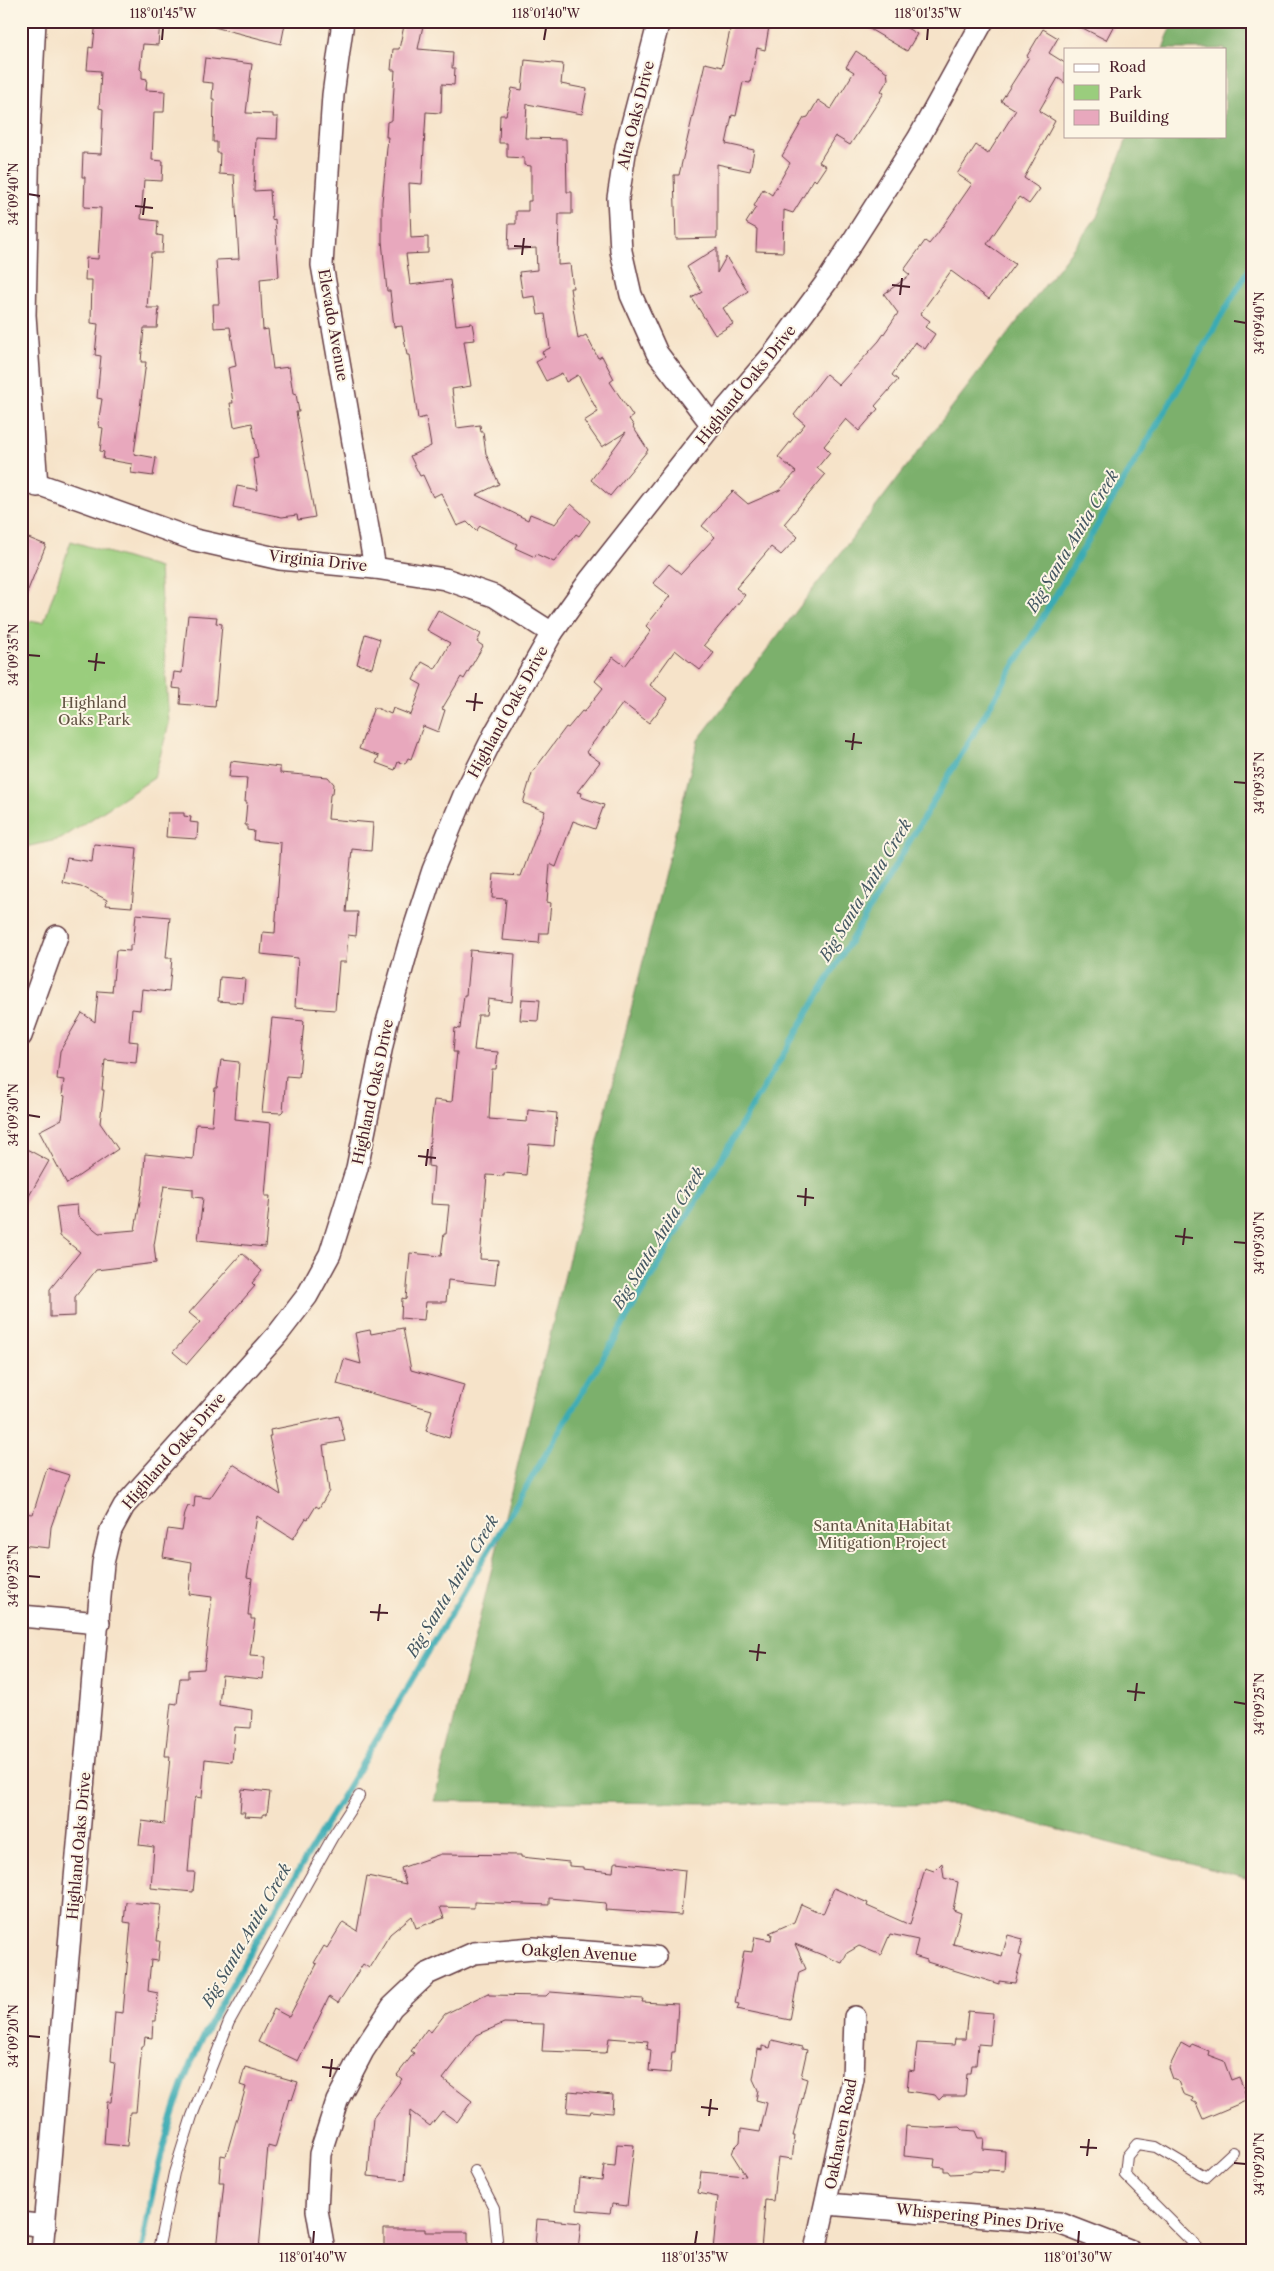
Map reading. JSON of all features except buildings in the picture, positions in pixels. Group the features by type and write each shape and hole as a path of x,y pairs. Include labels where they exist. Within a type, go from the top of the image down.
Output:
{"street":[{"path":"29,482 26,315 29,133 36,21"},
{"name":"Elevado Avenue","path":"343,21 333,95 322,265 375,568"},
{"name":"Alta Oaks Drive","path":"660,21 626,147 618,198 621,251 631,295 657,353 712,425"},
{"name":"Highland Oaks Drive","path":"42,2250 106,1548 111,1530 124,1506 277,1335 307,1296 330,1254 357,1168 386,1026 409,944 433,870 464,795 495,733 552,633 589,581 712,425 774,353 828,280 918,139 983,21"},
{"name":"Virginia Drive","path":"29,482 196,540 280,560 375,568 446,579 494,596 552,633"},
{"path":"21,1036 57,936"},
{"path":"21,1616 99,1623"},
{"name":"Oakglen Avenue","path":"324,2250 317,2210 320,2154 337,2100 363,2051 392,2006 427,1974 474,1954 532,1948 655,1957"},
{"name":"Oakhaven Road","path":"815,2250 827,2204 853,2079 855,2017"},
{"name":"Whispering Pines Drive","path":"827,2204 1059,2224 1129,2250"},
{"path":"21,2223 44,2226"}],"lane":[{"path":"158,2250 174,2173 212,2062 229,2022 328,1846 359,1796"},
{"path":"1200,2250 1125,2175 1127,2156 1136,2144 1156,2147 1206,2177 1233,2152"},
{"path":"475,2171 494,2208 498,2250"}],"green space":[{"name":"Santa Anita Habitat Mitigation Project","path":"1173,21 1253,21 1253,1880 963,1805 434,1801 698,740 1097,217 1127,138 1226,138 1226,48 1163,48"},
{"name":"Highland Oaks Park","path":"71,541 159,568 169,724 154,778 61,839 21,848 21,621 44,622"}],"waterway":[{"name":"Big Santa Anita Creek","path":"142,2250 158,2168 182,2088 203,2037 249,1954 1253,263"}]}
